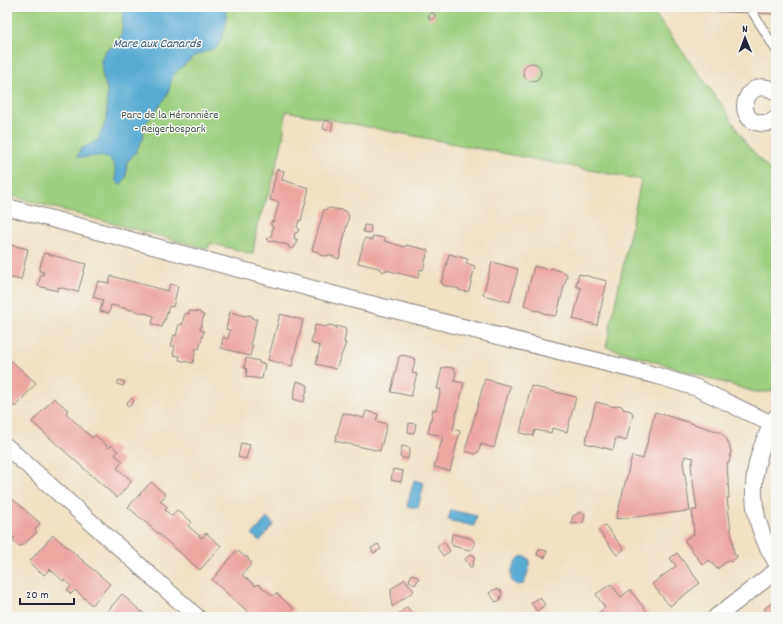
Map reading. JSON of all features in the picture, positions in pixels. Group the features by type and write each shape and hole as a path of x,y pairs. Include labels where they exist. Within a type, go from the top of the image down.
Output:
{"street":[{"path":"776,92 770,88 762,87 754,89 748,94 745,102 745,112 750,120 758,123 770,124 776,120"},
{"path":"7,208 347,298 658,376 697,388 774,420 761,448 756,466 754,498 758,523 767,547 776,562"},
{"path":"7,448 196,617"},
{"path":"716,617 776,571"}],"lane":[{"path":"753,13 776,50"}],"green space":[{"name":"Parc de la Héronnière - Reigerbospark","path":"7,7 650,7 724,108 747,145 776,177 776,390 755,392 606,347 641,180 286,111 283,139 271,187 257,225 253,254 210,243 208,249 7,195"}],"water":[{"name":"Mare aux Canards","path":"125,7 224,7 226,12 226,23 217,47 193,57 173,75 167,96 145,124 143,139 135,153 127,162 126,177 120,185 116,181 115,168 111,160 103,156 77,156 81,149 98,140 107,118 107,88 103,78 101,60 106,50 118,44 120,40"},
{"path":"414,480 424,483 418,508 407,506"},
{"path":"451,510 477,516 474,526 448,520"},
{"path":"267,518 274,524 260,541 252,535"},
{"path":"523,556 529,559 530,565 524,584 518,585 512,582 511,575 515,563 520,557"}],"building":[{"path":"680,7 774,7 774,14 680,10"},
{"path":"433,12 436,17 430,20 428,15"},
{"path":"532,63 538,66 541,72 538,78 532,81 526,78 523,72 526,66"},
{"path":"325,120 333,123 331,131 323,129"},
{"path":"277,169 284,171 282,180 309,188 301,221 299,220 297,227 299,229 298,232 295,233 294,239 297,239 295,247 292,249 289,248 288,245 273,241 270,242 267,239 271,237 273,227 271,222 274,221 279,202 270,200"},
{"path":"330,208 346,211 349,216 339,259 329,255 320,255 318,252 312,250 324,210"},
{"path":"364,225 371,226 370,233 363,232"},
{"path":"373,236 385,238 384,241 405,247 406,245 428,250 423,270 420,269 418,278 386,270 383,272 379,268 358,263 365,238 372,240"},
{"path":"7,244 28,249 21,280 7,277"},
{"path":"44,253 86,264 78,292 58,287 58,291 38,286 41,274 43,275 44,272 39,271"},
{"path":"449,254 468,259 466,263 475,266 469,291 458,290 459,289 442,284 441,281"},
{"path":"492,262 518,269 510,302 483,295"},
{"path":"534,266 550,270 551,268 566,273 567,275 557,314 554,316 533,310 529,306 524,305"},
{"path":"579,274 607,281 597,325 573,319 581,288 576,286"},
{"path":"111,276 168,291 170,284 178,286 173,307 169,306 162,327 152,324 154,316 148,314 111,305 109,313 100,311 103,300 93,297 98,281 109,283"},
{"path":"189,311 200,312 204,315 200,330 204,331 199,349 196,348 193,363 179,360 180,356 173,355 175,346 171,346 174,335 176,336 179,324 182,325 185,313 189,314"},
{"path":"230,312 245,316 252,316 253,319 257,319 250,345 253,345 250,356 221,348 223,337 228,339 230,330 226,329"},
{"path":"280,314 303,320 292,366 268,360"},
{"path":"315,325 325,327 329,325 334,326 336,329 336,326 346,329 344,343 346,343 336,369 316,364 320,346 311,343"},
{"path":"402,355 414,358 415,361 412,373 417,374 411,396 391,392 399,357"},
{"path":"7,357 36,383 15,407 7,400"},
{"path":"246,358 265,364 262,379 246,377 247,369 244,368"},
{"path":"442,368 453,368 456,372 454,381 464,383 453,429 460,431 450,471 434,467 443,436 428,433 433,409 436,410 441,389 437,389"},
{"path":"485,379 510,386 494,448 481,444 479,451 475,454 465,451"},
{"path":"119,380 125,382 123,386 117,384"},
{"path":"297,381 308,385 304,402 293,399"},
{"path":"531,386 576,397 567,432 552,428 551,433 535,430 533,436 520,433"},
{"path":"54,398 68,410 66,413 92,438 95,435 109,448 111,445 118,451 115,455 123,461 117,468 132,481 117,498 32,422"},
{"path":"131,398 134,401 129,407 126,404"},
{"path":"596,402 615,407 617,405 622,406 623,409 631,411 633,414 626,441 616,438 613,450 585,443"},
{"path":"366,411 378,414 376,421 387,424 380,451 335,441 343,413 364,418"},
{"path":"655,412 720,432 729,444 731,452 729,463 727,463 729,498 727,498 734,555 737,555 737,557 731,562 729,560 717,569 709,560 703,565 684,540 694,534 692,510 697,510 691,466 694,458 685,456 683,462 690,511 616,519 632,456 643,459"},
{"path":"409,423 416,424 414,433 408,432"},
{"path":"241,443 250,445 246,459 238,457"},
{"path":"402,446 410,448 408,459 400,457"},
{"path":"393,469 403,471 401,482 391,480"},
{"path":"151,482 166,495 160,501 168,507 165,510 172,516 177,510 192,522 188,526 202,538 206,533 221,546 200,570 128,507"},
{"path":"7,494 40,523 35,530 37,532 23,545 19,546 14,542 14,538 8,533 12,528 7,523"},
{"path":"580,512 585,514 583,523 571,524 573,516"},
{"path":"605,525 624,549 617,555 598,530"},
{"path":"452,534 471,538 475,543 474,547 470,550 453,546 451,542"},
{"path":"53,535 110,584 92,605 75,590 71,594 67,590 71,586 50,569 44,575 29,562"},
{"path":"444,542 450,551 443,556 437,547"},
{"path":"378,544 381,549 374,553 371,548"},
{"path":"539,549 547,551 545,558 537,555"},
{"path":"237,550 245,557 248,557 248,560 252,563 242,575 256,586 258,584 273,596 276,593 294,609 286,617 254,617 212,580"},
{"path":"677,553 700,583 670,606 652,584 676,566 670,558"},
{"path":"471,554 475,556 472,567 470,567 465,559"},
{"path":"412,574 419,578 415,585 409,580"},
{"path":"405,579 414,591 392,607 391,589"},
{"path":"611,584 621,597 630,590 651,617 601,617 598,613 605,608 596,594"},
{"path":"497,589 502,591 500,600 496,602 489,593"},
{"path":"122,594 148,617 111,617 106,613"},
{"path":"540,597 545,605 537,611 531,603"},
{"path":"776,600 776,617 766,617 769,615 764,609"},
{"path":"407,607 415,617 395,617"}]}
